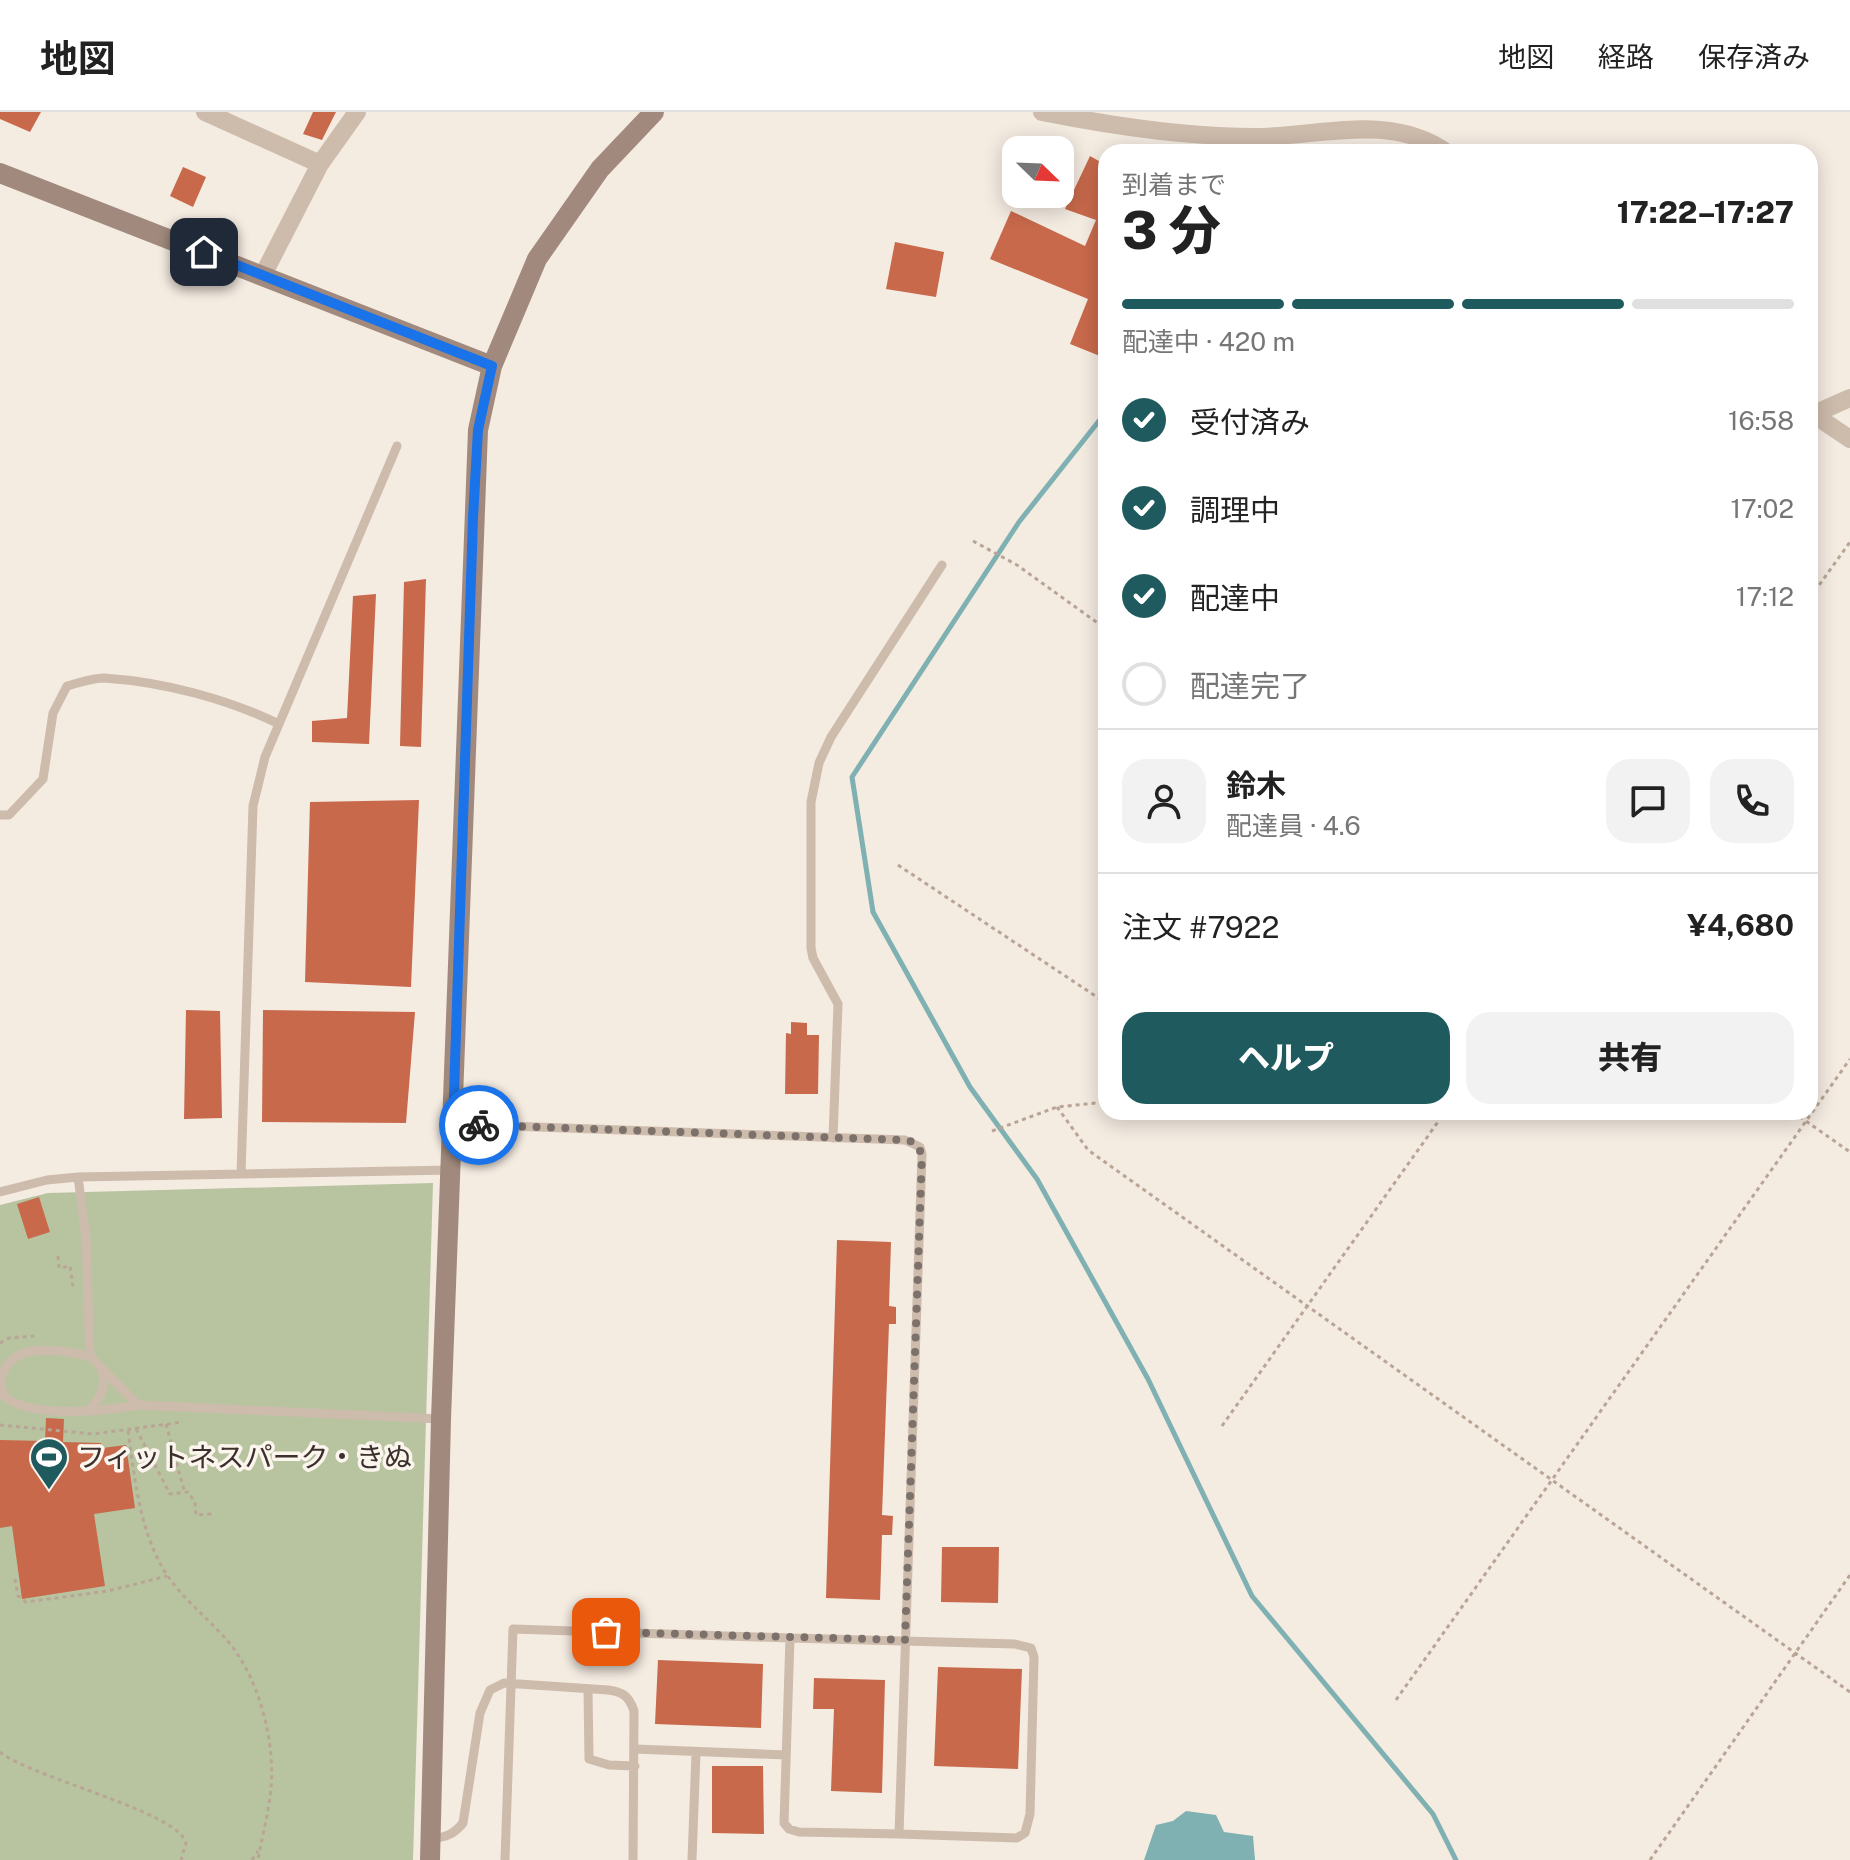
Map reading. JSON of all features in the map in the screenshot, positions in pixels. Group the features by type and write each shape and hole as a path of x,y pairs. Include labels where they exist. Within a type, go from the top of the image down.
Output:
{"street":[{"path":"205,112 320,164"},
{"path":"263,275 320,164 357,112"},
{"path":"430,1860 441,1419 478,430 492,366 537,259 600,169 654,112"},
{"path":"1042,112 1158,131 1256,137 1388,128 1427,144"},
{"path":"0,173 492,366"},
{"path":"1818,411 1850,398"},
{"path":"1818,417 1850,439"}],"lane":[{"path":"241,1174 253,806 265,757 397,446"},
{"path":"833,1138 838,1004 813,958 811,948 813,781 831,737 942,565"},
{"path":"0,815 9,815 43,779 53,713 67,686 101,678 193,693 243,707 279,724"},
{"path":"453,1124 914,1142 922,1154 899,1834"},
{"path":"0,1192 47,1180 78,1177 452,1170"},
{"path":"78,1177 86,1238 90,1356"},
{"path":"138,1405 90,1356 25,1351 12,1358 2,1371 0,1382 4,1396 13,1404 87,1411 138,1405 441,1419"},
{"path":"87,1411 99,1399 103,1388 101,1367"},
{"path":"505,1860 513,1629 1015,1644 1031,1648 1034,1657 1030,1814 1025,1833 1017,1838 799,1832 789,1829 784,1823 790,1638"},
{"path":"431,1839 455,1833 463,1823 484,1699 497,1685 622,1692 630,1699 634,1711 633,1860"},
{"path":"588,1689 589,1759 609,1765 635,1766"},
{"path":"635,1749 786,1755"},
{"path":"692,1860 696,1753"}],"path":[{"path":"973,541 1017,565 1098,623"},
{"path":"1818,587 1850,542"},
{"path":"898,865 1098,998"},
{"path":"1818,1104 1850,1059"},
{"path":"992,1131 1057,1107 1098,1103"},
{"path":"1057,1107 1088,1150 1850,1692"},
{"path":"1222,1426 1439,1120"},
{"path":"1396,1700 1806,1121 1850,1152"},
{"path":"58,1256 59,1268 72,1266 73,1293"},
{"path":"0,1343 9,1338 37,1336"},
{"path":"0,1425 93,1434 191,1421"},
{"path":"166,1424 185,1492 195,1502 196,1515 212,1514"},
{"path":"136,1429 170,1494 185,1492"},
{"path":"128,1431 139,1503 156,1556 182,1596 233,1648 257,1697 272,1760 271,1790 255,1860"},
{"path":"1650,1860 1850,1575"},
{"path":"15,1579 18,1596 26,1602 108,1591 167,1576"},
{"path":"0,1752 18,1765 102,1795 179,1829 186,1843 181,1860"}],"green space":[{"name":"フィットネスパーク・きぬ","path":"433,1183 413,1860 0,1860 0,1205 48,1193"}],"water":[{"path":"1186,1811 1216,1815 1224,1832 1253,1836 1255,1860 1144,1860 1156,1825 1173,1821"}],"building":[{"path":"0,112 41,112 30,132 0,119"},
{"path":"313,112 336,112 322,140 303,134"},
{"path":"1090,156 1098,160 1098,355 1070,344 1088,299 990,259 1011,211 1085,246 1096,220 1065,209 1074,208 1074,190"},
{"path":"183,167 206,177 193,207 170,196"},
{"path":"895,242 944,252 936,297 886,289"},
{"path":"426,579 421,747 400,746 404,582"},
{"path":"376,594 369,744 312,742 312,721 347,718 353,596"},
{"path":"419,800 411,987 305,982 310,802"},
{"path":"186,1010 220,1011 222,1118 184,1119"},
{"path":"263,1010 415,1012 406,1123 262,1122"},
{"path":"791,1022 807,1023 807,1035 819,1035 818,1094 785,1094 786,1033 791,1034"},
{"path":"39,1197 50,1232 28,1239 17,1204"},
{"path":"837,1240 891,1242 889,1306 896,1307 896,1324 889,1324 882,1515 893,1516 892,1535 882,1535 880,1600 826,1598"},
{"path":"46,1418 64,1419 63,1442 101,1443 102,1448 126,1445 135,1508 94,1514 105,1586 22,1599 12,1526 0,1528 0,1440 45,1441"},
{"path":"942,1547 999,1547 998,1603 941,1602"},
{"path":"658,1660 763,1664 761,1728 655,1724"},
{"path":"938,1667 1022,1669 1018,1769 934,1766"},
{"path":"814,1678 885,1680 882,1793 831,1791 834,1709 813,1709"},
{"path":"712,1766 763,1766 764,1834 712,1833"}],"waterway":[{"path":"1098,422 1019,522 852,777 873,912 970,1087 1037,1179 1148,1379 1252,1596 1433,1814 1456,1860"}],"way so far":[{"path":"479,1125 905,1140 914,1142 922,1154 905,1640 606,1632"}],"place":[{"name":"フィットネスパーク・きぬ","path":"49,1491"}],"route":[{"path":"204,252 492,366 478,430 473,518 453,1124 479,1125"}]}
